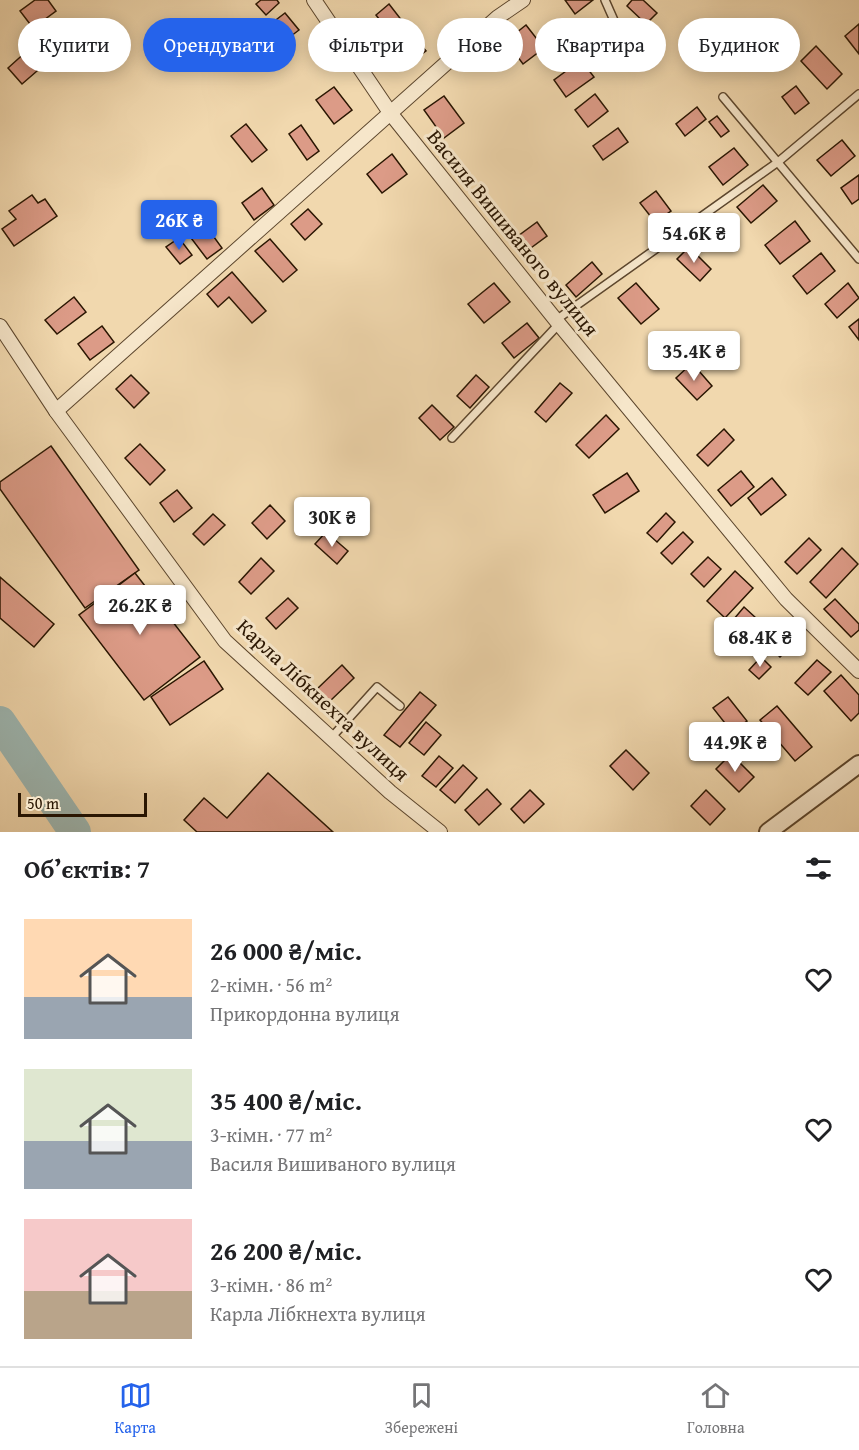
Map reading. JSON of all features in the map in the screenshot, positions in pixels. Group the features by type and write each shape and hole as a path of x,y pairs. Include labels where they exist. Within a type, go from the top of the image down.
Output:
{"street":[{"name":"Василя Вишиваного вулиця","path":"314,0 391,114 557,322 786,598 859,671"},
{"path":"56,411 498,17 523,0"},
{"name":"Карла Лібкнехта вулиця","path":"0,326 56,411 225,641 390,792 441,832"},
{"path":"768,832 859,764"}],"lane":[{"path":"604,0 612,18"},
{"path":"452,438 557,322 778,162 859,94"},
{"path":"723,97 859,259"},
{"path":"331,738 377,687 400,706"}],"building":[{"path":"35,0 48,0 56,11 47,18 25,18 20,11"},
{"path":"261,0 277,0 279,3 266,15 256,4"},
{"path":"565,0 593,0 575,14"},
{"path":"632,0 643,0 657,13 652,18 640,18 627,6"},
{"path":"389,4 400,18 378,18 376,15"},
{"path":"285,13 289,18 278,18"},
{"path":"859,24 859,54 845,36"},
{"path":"526,25 535,36 535,55 523,64 523,27"},
{"path":"816,46 842,74 827,89 801,61"},
{"path":"18,59 18,72 36,72 22,84 8,68"},
{"path":"565,72 590,72 594,77 566,97 554,80"},
{"path":"796,86 809,103 795,114 782,97"},
{"path":"334,87 352,110 334,124 316,100"},
{"path":"595,94 608,111 588,127 575,110"},
{"path":"444,96 464,123 444,138 424,110"},
{"path":"697,107 706,119 685,136 676,124"},
{"path":"717,116 729,131 721,137 709,122"},
{"path":"246,124 267,150 252,162 231,136"},
{"path":"301,125 319,151 307,160 289,134"},
{"path":"618,128 628,142 603,160 593,146"},
{"path":"842,140 855,156 831,176 817,160"},
{"path":"734,148 748,165 723,185 709,167"},
{"path":"392,154 407,174 382,193 367,174"},
{"path":"859,175 859,199 852,204 841,188"},
{"path":"763,185 777,201 751,223 737,207"},
{"path":"262,188 274,205 254,220 242,203"},
{"path":"656,191 671,211 655,222 640,203"},
{"path":"32,195 38,203 45,199 57,216 14,246 2,229 16,219 9,211"},
{"path":"308,209 322,224 305,240 291,224"},
{"path":"795,221 810,241 780,264 765,245"},
{"path":"203,222 222,248 207,259 188,234"},
{"path":"537,222 547,236 524,253 514,239"},
{"path":"179,238 192,255 180,264 166,247"},
{"path":"270,239 297,270 283,282 255,251"},
{"path":"689,247 711,269 700,281 677,259"},
{"path":"821,253 835,271 807,294 793,276"},
{"path":"592,262 602,274 576,297 566,285"},
{"path":"232,272 266,311 252,323 229,297 218,307 207,294"},
{"path":"494,283 510,302 484,323 468,304"},
{"path":"636,283 659,309 641,324 618,298"},
{"path":"848,283 859,298 837,318 825,304"},
{"path":"74,297 86,312 57,334 45,320"},
{"path":"859,319 859,340 849,327"},
{"path":"527,323 539,338 514,358 502,343"},
{"path":"102,326 114,342 90,360 78,344"},
{"path":"692,363 712,386 697,400 676,378"},
{"path":"131,375 149,393 134,408 116,389"},
{"path":"476,375 489,387 470,408 457,396"},
{"path":"560,383 572,393 546,422 535,412"},
{"path":"432,405 454,427 440,440 419,418"},
{"path":"606,415 619,429 589,458 576,445"},
{"path":"724,429 734,440 708,466 697,455"},
{"path":"140,444 165,470 150,485 125,458"},
{"path":"51,446 139,570 85,608 0,489 0,482"},
{"path":"741,471 754,487 731,506 718,490"},
{"path":"627,473 639,491 605,513 593,495"},
{"path":"772,478 786,495 761,515 748,498"},
{"path":"177,490 192,508 174,522 160,503"},
{"path":"270,505 285,521 267,539 252,523"},
{"path":"666,513 675,522 657,542 647,533"},
{"path":"213,514 225,525 204,545 193,534"},
{"path":"326,532 348,551 337,564 315,544"},
{"path":"683,532 693,542 672,564 661,553"},
{"path":"809,538 821,550 797,574 785,562"},
{"path":"842,548 858,564 826,598 810,582"},
{"path":"708,557 721,569 704,587 691,574"},
{"path":"261,558 274,571 251,594 239,582"},
{"path":"735,571 753,588 725,618 707,601"},
{"path":"135,573 200,657 144,700 79,615"},
{"path":"0,577 54,624 34,647 0,618"},
{"path":"288,598 298,608 276,629 266,618"},
{"path":"835,599 859,624 859,630 851,637 824,609"},
{"path":"744,607 756,618 735,642 723,632"},
{"path":"784,627 797,640 780,657 767,644"},
{"path":"761,657 771,667 759,679 749,670"},
{"path":"817,660 831,672 808,695 795,683"},
{"path":"204,661 223,689 170,725 151,697"},
{"path":"342,665 354,678 329,702 317,689"},
{"path":"841,675 859,695 859,713 851,721 824,691"},
{"path":"420,692 436,705 400,747 384,735"},
{"path":"728,697 747,721 732,732 713,708"},
{"path":"777,706 812,747 795,761 760,720"},
{"path":"426,722 441,735 424,755 409,743"},
{"path":"626,750 649,773 633,790 610,766"},
{"path":"731,754 754,777 739,792 716,769"},
{"path":"439,756 453,768 436,787 422,776"},
{"path":"463,765 477,778 455,803 440,790"},
{"path":"268,773 333,832 197,832 184,820 204,798 227,818"},
{"path":"487,789 501,804 479,825 465,810"},
{"path":"530,790 544,804 524,823 511,809"},
{"path":"706,790 725,809 710,825 691,806"}],"waterway":[{"path":"0,722 75,832"}]}
